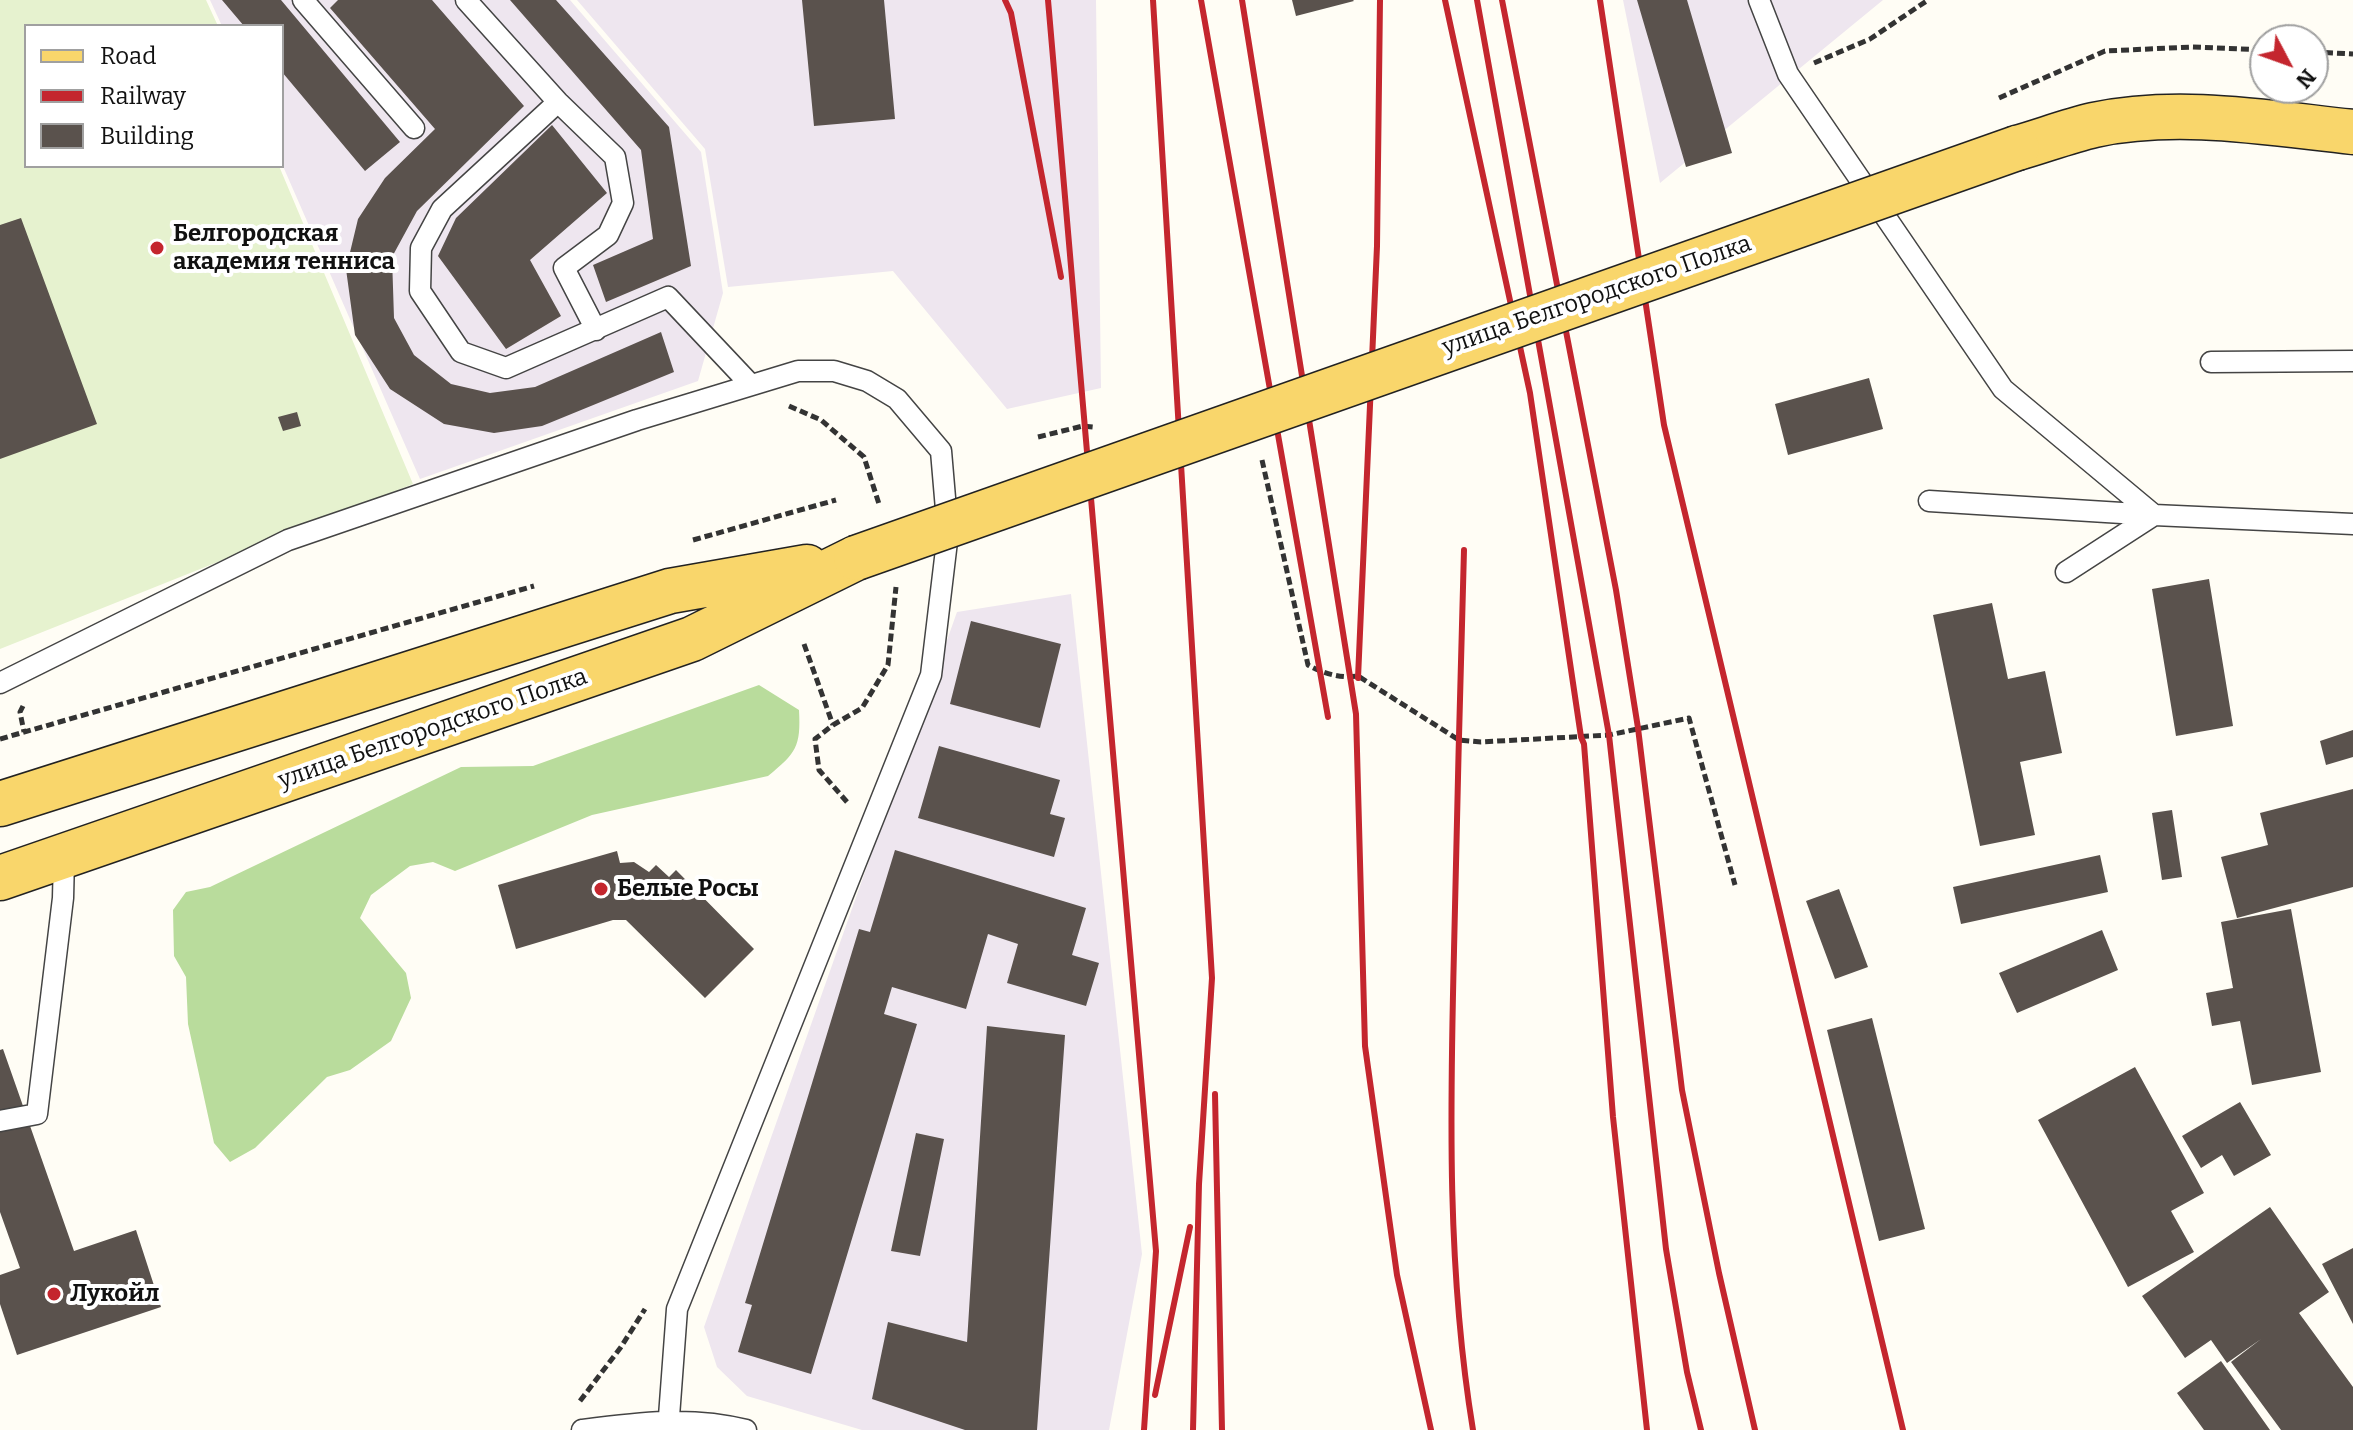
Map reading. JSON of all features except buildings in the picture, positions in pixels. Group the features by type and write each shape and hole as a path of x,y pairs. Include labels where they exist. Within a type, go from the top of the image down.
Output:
{"main road":[{"name":"улица Белгородского Полка","path":"0,878 692,639 856,558 2017,148 2095,125 2161,117 2232,119 2353,132"},
{"name":"улица Белгородского Полка","path":"0,804 670,591 856,558"}],"lane":[{"path":"466,0 558,102 615,157 623,203 608,235 564,268 596,330"},
{"path":"1759,0 1788,74 2003,389 2154,515"},
{"path":"305,1 414,128"},
{"path":"558,102 442,209 421,248 420,291 461,352 506,368 668,297 751,385"},
{"path":"2211,362 2353,361"},
{"path":"0,683 288,540 637,420 798,371 834,371 867,381 897,399 941,451 948,533 931,675 677,1309 668,1425"},
{"path":"1929,501 2353,524"},
{"path":"2066,572 2154,515"},
{"path":"0,1121 37,1114 63,898 64,858"},
{"path":"582,1430 719,1423 746,1430"}],"path":[{"path":"1788,74 1870,39 1928,0"},
{"path":"1999,98 2105,51 2192,47 2249,49"},
{"path":"2329,53 2353,54"},
{"path":"782,403 821,420 864,457 881,511"},
{"path":"1038,437 1083,426 1097,427"},
{"path":"1260,452 1308,665 1320,671 1358,676 1459,740 1481,742 1609,735 1689,718 1735,885"},
{"path":"683,544 836,500"},
{"path":"856,811 819,770 815,739 862,708 888,665 897,579"},
{"path":"0,739 545,583"},
{"path":"804,644 833,725"},
{"path":"24,732 20,712 25,699"},
{"path":"582,1430 579,1399 621,1347 645,1308"}],"shaded area":[{"path":"210,0 570,0 701,152 723,293 698,381 420,479 284,168 284,24 221,24"},
{"path":"577,0 1096,0 1101,388 1007,409 893,271 728,287 705,149"},
{"path":"1623,0 1883,0 1660,183"},
{"path":"1071,594 1142,1254 1109,1430 862,1430 747,1396 717,1367 704,1327 957,612"}],"green space":[{"name":"Белгородская академия тенниса","path":"0,0 206,0 217,24 24,24 24,168 280,168 413,484 0,649"},
{"path":"759,685 799,710 799,733 795,748 768,776 592,815 455,871 433,862 410,866 371,895 360,918 406,973 411,998 391,1041 350,1070 327,1077 255,1148 230,1162 214,1143 188,1024 186,977 174,956 173,910 186,892 210,887 461,767 533,766"}],"railway":[{"path":"1005,0 1011,13 1061,277"},
{"path":"1048,0 1156,1251 1144,1430"},
{"path":"1153,0 1212,978 1199,1184 1193,1430"},
{"path":"1201,0 1328,717"},
{"path":"1242,0 1356,714 1365,1046 1397,1275 1431,1430"},
{"path":"1358,678 1377,246 1380,0"},
{"path":"1445,0 1530,393 1584,744 1613,1117 1647,1430"},
{"path":"1477,0 1609,735 1666,1249 1687,1372 1701,1430"},
{"path":"1502,0 1616,590 1638,728 1682,1090 1755,1430"},
{"path":"1600,0 1664,425 1903,1430"},
{"path":"1464,550 1451,1131 1458,1311 1473,1430"},
{"path":"1215,1094 1222,1430"},
{"path":"1155,1395 1190,1227"}],"place":[{"name":"Белгородская академия тенниса","path":"157,248"},
{"name":"Белые Росы","path":"601,889"},
{"name":"Лукойл","path":"54,1294"}]}
